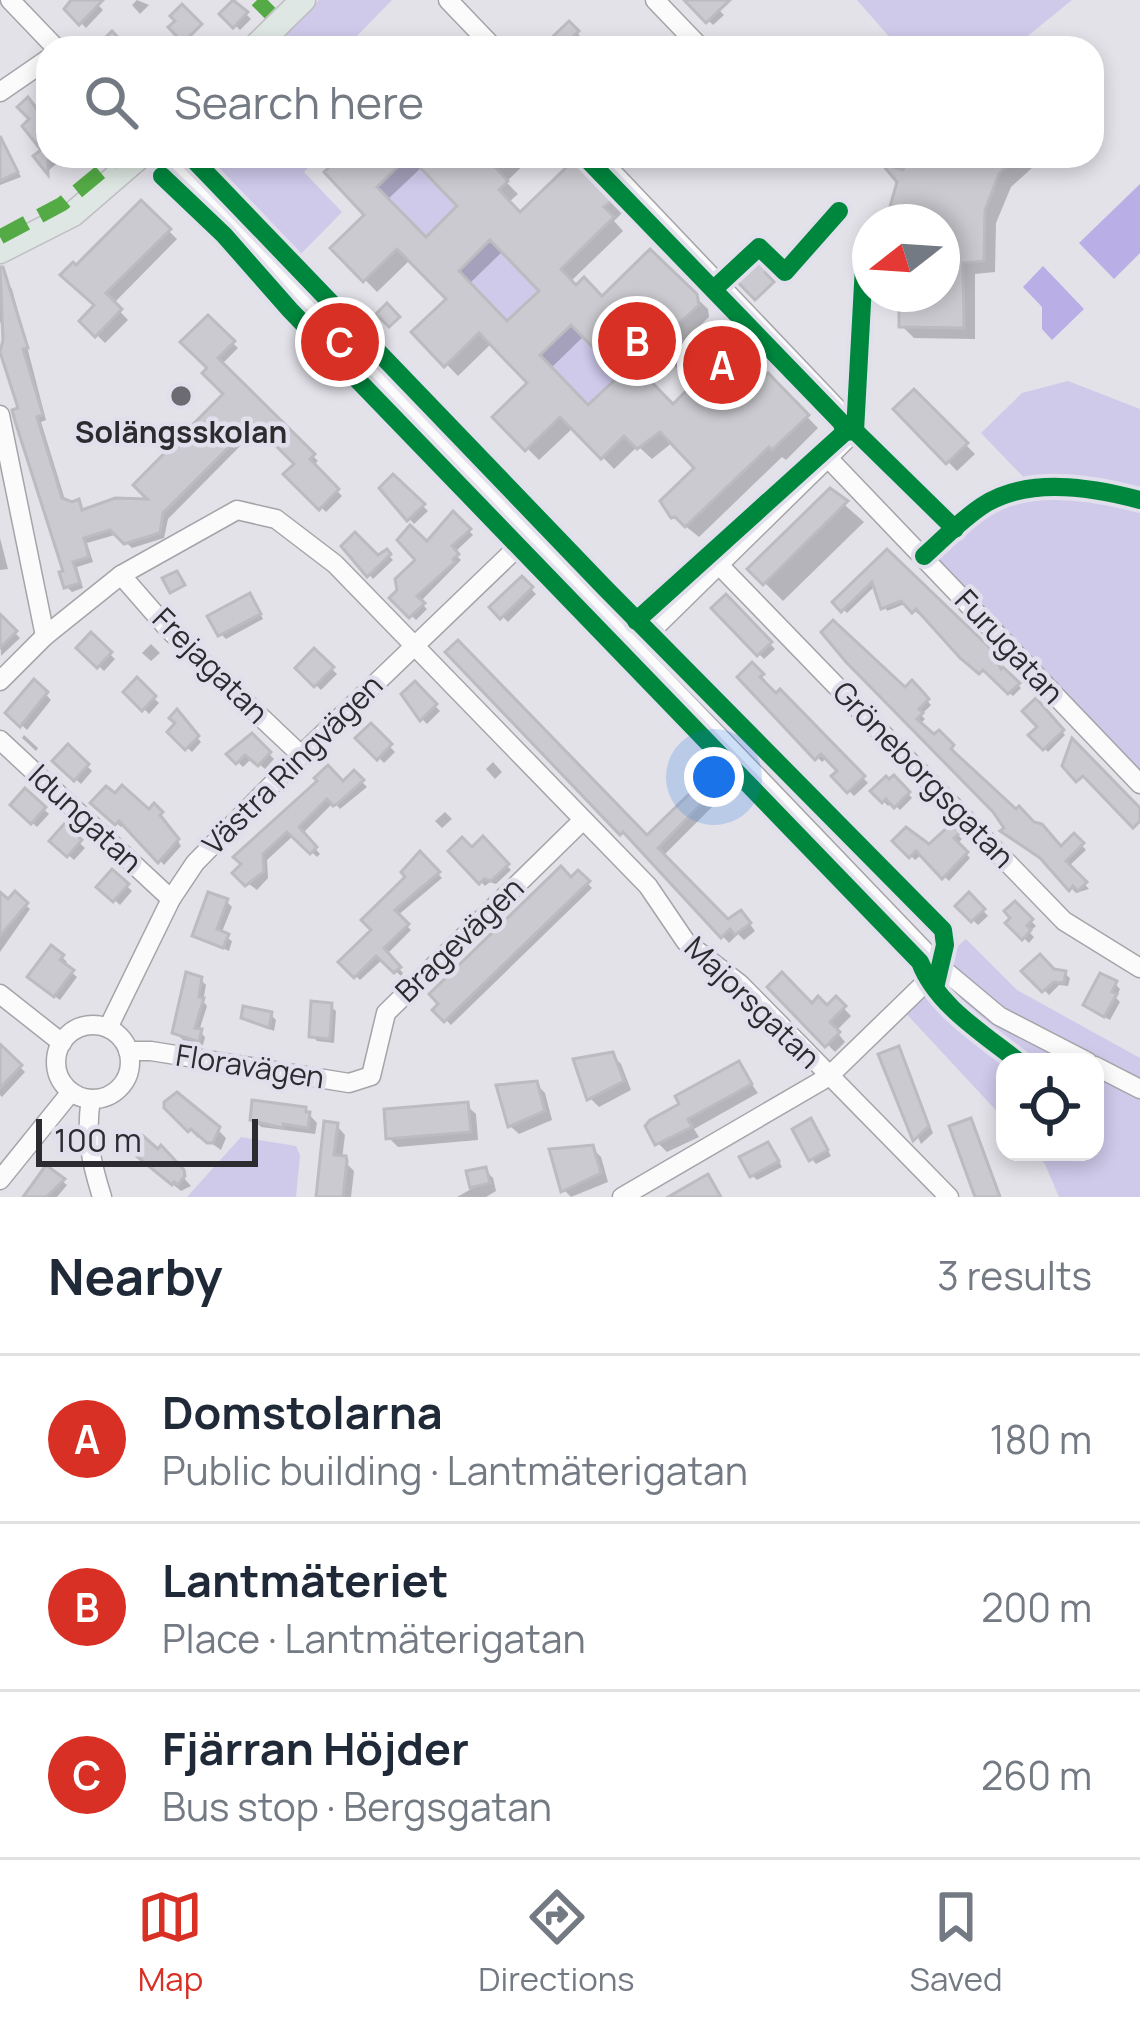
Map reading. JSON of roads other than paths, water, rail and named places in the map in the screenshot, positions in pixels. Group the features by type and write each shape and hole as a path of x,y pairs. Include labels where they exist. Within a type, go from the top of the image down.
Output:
{"main road":[{"path":"266,36 303,0"},
{"path":"0,250 73,214 126,168"}],"street":[{"path":"10,0 44,36"},
{"path":"448,0 482,36"},
{"path":"656,0 690,36"},
{"path":"0,92 36,67"},
{"path":"173,168 938,965 1000,1016 1071,1053"},
{"path":"608,168 852,426 828,458 635,647"},
{"path":"0,415 45,636"},
{"name":"Furugatan","path":"828,458 1140,784"},
{"name":"Majorsgatan","path":"121,574 237,510 276,519 334,564 415,645 648,886 686,942 740,984 949,1197"},
{"name":"Västra Ringvägen","path":"108,1028 171,899 195,862 527,538"},
{"name":"Gröneborgsgatan","path":"719,565 1064,921 1140,968"},
{"path":"0,681 45,636 121,574"},
{"name":"Frejagatan","path":"121,574 169,630 301,755"},
{"name":"Idungatan","path":"0,740 171,899"},
{"name":"Bragevägen","path":"371,1076 386,1013 582,821"},
{"path":"622,1197 828,1077 938,965"},
{"path":"0,994 62,1042"},
{"path":"0,1180 81,1096 109,1096 124,1083 128,1051 108,1028 87,1026 62,1042 57,1053 58,1075 81,1096 89,1154 102,1197"},
{"name":"Floravägen","path":"128,1051 349,1083 371,1076"},
{"path":"1104,1070 1140,1089"}],"place":[{"name":"Lantmäteriet","path":"637,341"},
{"name":"Fjärran Höjder","path":"340,342"},
{"name":"Domstolarna","path":"722,365"},
{"name":"Solängsskolan","path":"181,396"}]}
